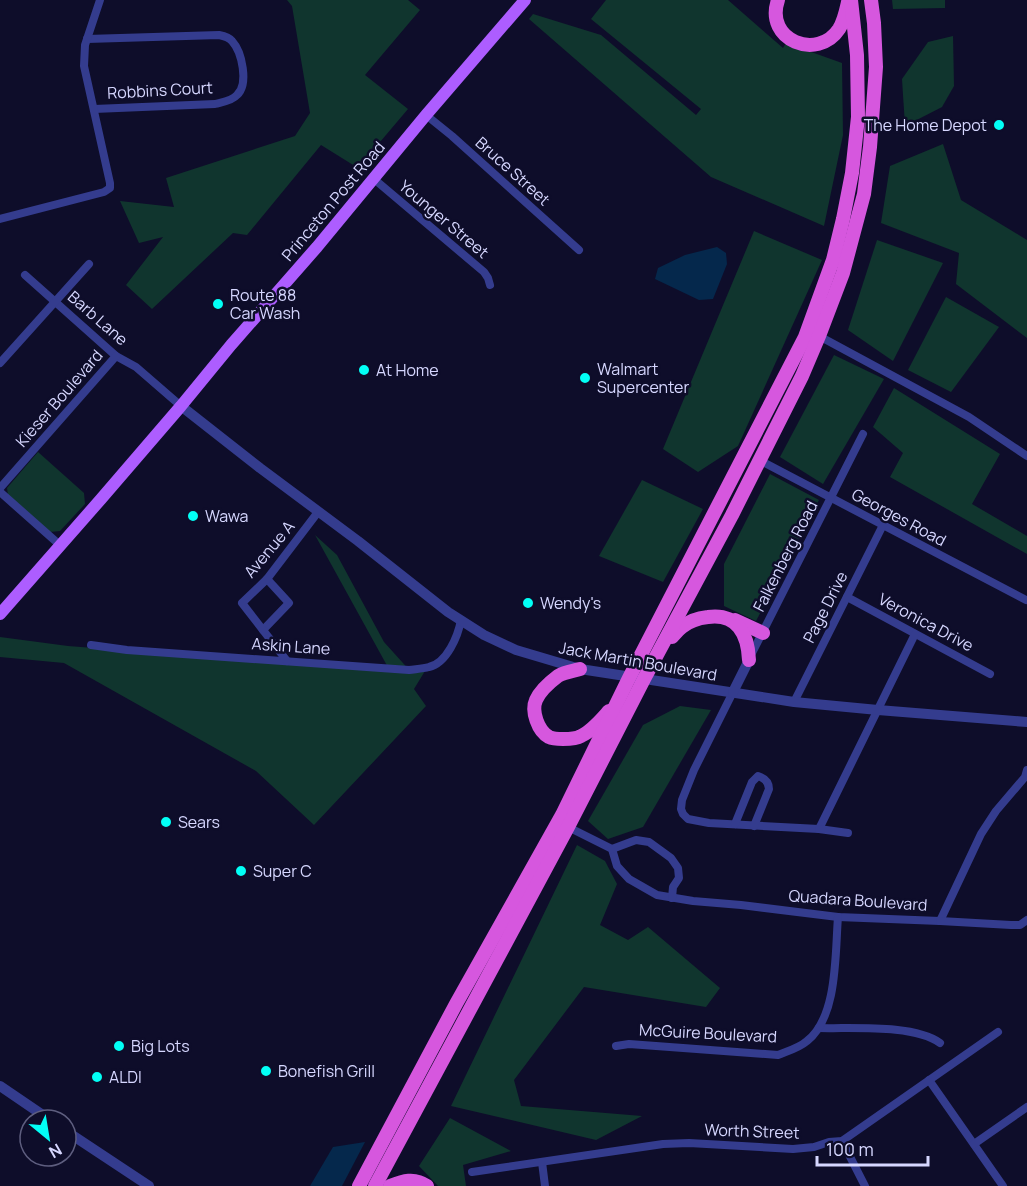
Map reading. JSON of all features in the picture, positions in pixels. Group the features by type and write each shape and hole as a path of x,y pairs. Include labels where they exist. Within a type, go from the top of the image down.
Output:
{"highway":[{"path":"777,0 775,7 777,24 784,36 797,43 814,45 829,39 838,30 850,0"},
{"path":"359,1186 456,1004 562,815 616,703 805,337 833,260 852,173 858,117 856,55 850,0"},
{"path":"375,1186 732,515 802,376 819,336 843,273 864,194 876,67 871,0"},
{"path":"660,649 683,626 700,618 716,615 730,618 763,633"},
{"path":"730,618 740,627 745,638 749,660"},
{"path":"580,669 560,675 537,698 535,712 542,732 549,737 571,740 594,727 616,703"},
{"path":"390,1186 406,1180 427,1186"}],"main road":[{"name":"Princeton Post Road","path":"0,614 181,406 525,0"}],"street":[{"path":"0,219 109,190 110,183 83,56 100,0"},
{"name":"Robbins Court","path":"87,39 219,35 232,41 238,51 242,66 242,90 232,99 215,104 94,109"},
{"name":"Bruce Street","path":"426,115 579,250"},
{"name":"Younger Street","path":"374,179 483,272 490,285"},
{"path":"0,363 89,264"},
{"name":"Barb Lane","path":"25,275 116,356 136,367 181,406"},
{"path":"819,336 969,417 1027,456"},
{"name":"Kieser Boulevard","path":"0,488 116,356"},
{"name":"Jack Martin Boulevard","path":"181,406 434,601 484,635 516,650 580,669 794,702 1027,722"},
{"name":"Falkenberg Road","path":"733,692 863,434"},
{"name":"Georges Road","path":"759,460 1026,600"},
{"path":"0,492 61,546"},
{"name":"Avenue A","path":"263,630 242,603 267,579 318,512"},
{"name":"Page Drive","path":"794,702 883,525"},
{"path":"267,579 288,603 263,630 288,661"},
{"name":"Veronica Drive","path":"847,597 990,674"},
{"name":"Askin Lane","path":"91,645 127,650 409,670 432,667 451,648 459,631 461,620"},
{"path":"819,829 915,634"},
{"path":"733,692 694,770 682,800 683,814 688,819 709,823 819,829 848,833"},
{"name":"Quadara Boulevard","path":"612,849 617,866 629,879 657,895 838,916 940,921 981,834 996,811 1025,777 1027,771"},
{"path":"735,824 752,782 758,776 767,782 769,789 754,826"},
{"path":"568,827 612,849 636,840 650,842 671,858 678,868 679,878 672,898"},
{"name":"McGuire Boulevard","path":"616,1046 629,1044 778,1055 807,1041 819,1028 831,998 838,916"},
{"path":"940,921 1011,926 1020,925 1027,920"},
{"path":"819,1028 900,1030 921,1033 940,1042"},
{"name":"Worth Street","path":"472,1172 663,1144 689,1143 793,1149 842,1141 998,1032"},
{"path":"929,1080 1003,1186"},
{"path":"0,1086 32,1108"},
{"path":"974,1144 1027,1107"},
{"path":"78,1139 141,1184"},
{"path":"842,1141 865,1186"},
{"path":"542,1162 545,1186"}],"green space":[{"path":"287,0 408,0 420,10 365,75 408,109 358,168 321,145 247,235 233,233 152,309 126,285 163,237 139,243 120,201 174,207 166,178 295,136 310,113 292,6"},
{"path":"606,0 728,0 783,48 786,43 842,63 843,135 824,226 711,177 529,19 533,14 601,35 696,115 701,109 591,19"},
{"path":"892,0 945,0 945,8 893,9"},
{"path":"953,36 954,86 942,107 905,126 902,79 928,42"},
{"path":"943,144 961,200 1027,240 1027,338 956,284 959,253 881,223 890,166"},
{"path":"754,231 822,260 738,446 698,472 663,449"},
{"path":"877,240 943,263 893,361 848,330"},
{"path":"946,297 999,327 951,392 908,370"},
{"path":"834,355 884,379 823,484 780,457"},
{"path":"894,388 1000,454 972,504 1027,536 1027,554 890,477 903,453 873,427"},
{"path":"38,452 84,493 85,504 60,531 50,532 8,495 7,488"},
{"path":"770,474 819,500 756,621 724,606 724,564"},
{"path":"642,480 703,509 663,582 599,556"},
{"path":"315,535 337,555 384,642 412,673 425,671 414,689 426,706 314,825 256,771 64,663 0,657 0,637 68,646 390,671"},
{"path":"680,706 711,710 643,827 608,839 588,821 643,725"},
{"path":"577,845 605,861 617,884 600,925 628,940 648,927 720,988 706,1007 584,987 514,1080 521,1106 642,1116 596,1140 451,1106"},
{"path":"450,1118 511,1151 463,1165 466,1186 438,1186 419,1166"}],"water":[{"path":"717,247 726,253 727,264 713,299 699,300 655,279 658,268 685,255"},
{"path":"365,1142 342,1186 310,1186 333,1147"}],"place":[{"name":"The Home Depot","path":"999,125"},
{"name":"Route 88 Car Wash","path":"218,304"},
{"name":"At Home","path":"364,370"},
{"name":"Walmart Supercenter","path":"585,378"},
{"name":"Wawa","path":"193,516"},
{"name":"Wendy's","path":"528,603"},
{"name":"Sears","path":"166,822"},
{"name":"Super C","path":"241,871"},
{"name":"Big Lots","path":"119,1046"},
{"name":"Bonefish Grill","path":"266,1071"},
{"name":"ALDI","path":"97,1077"}]}
